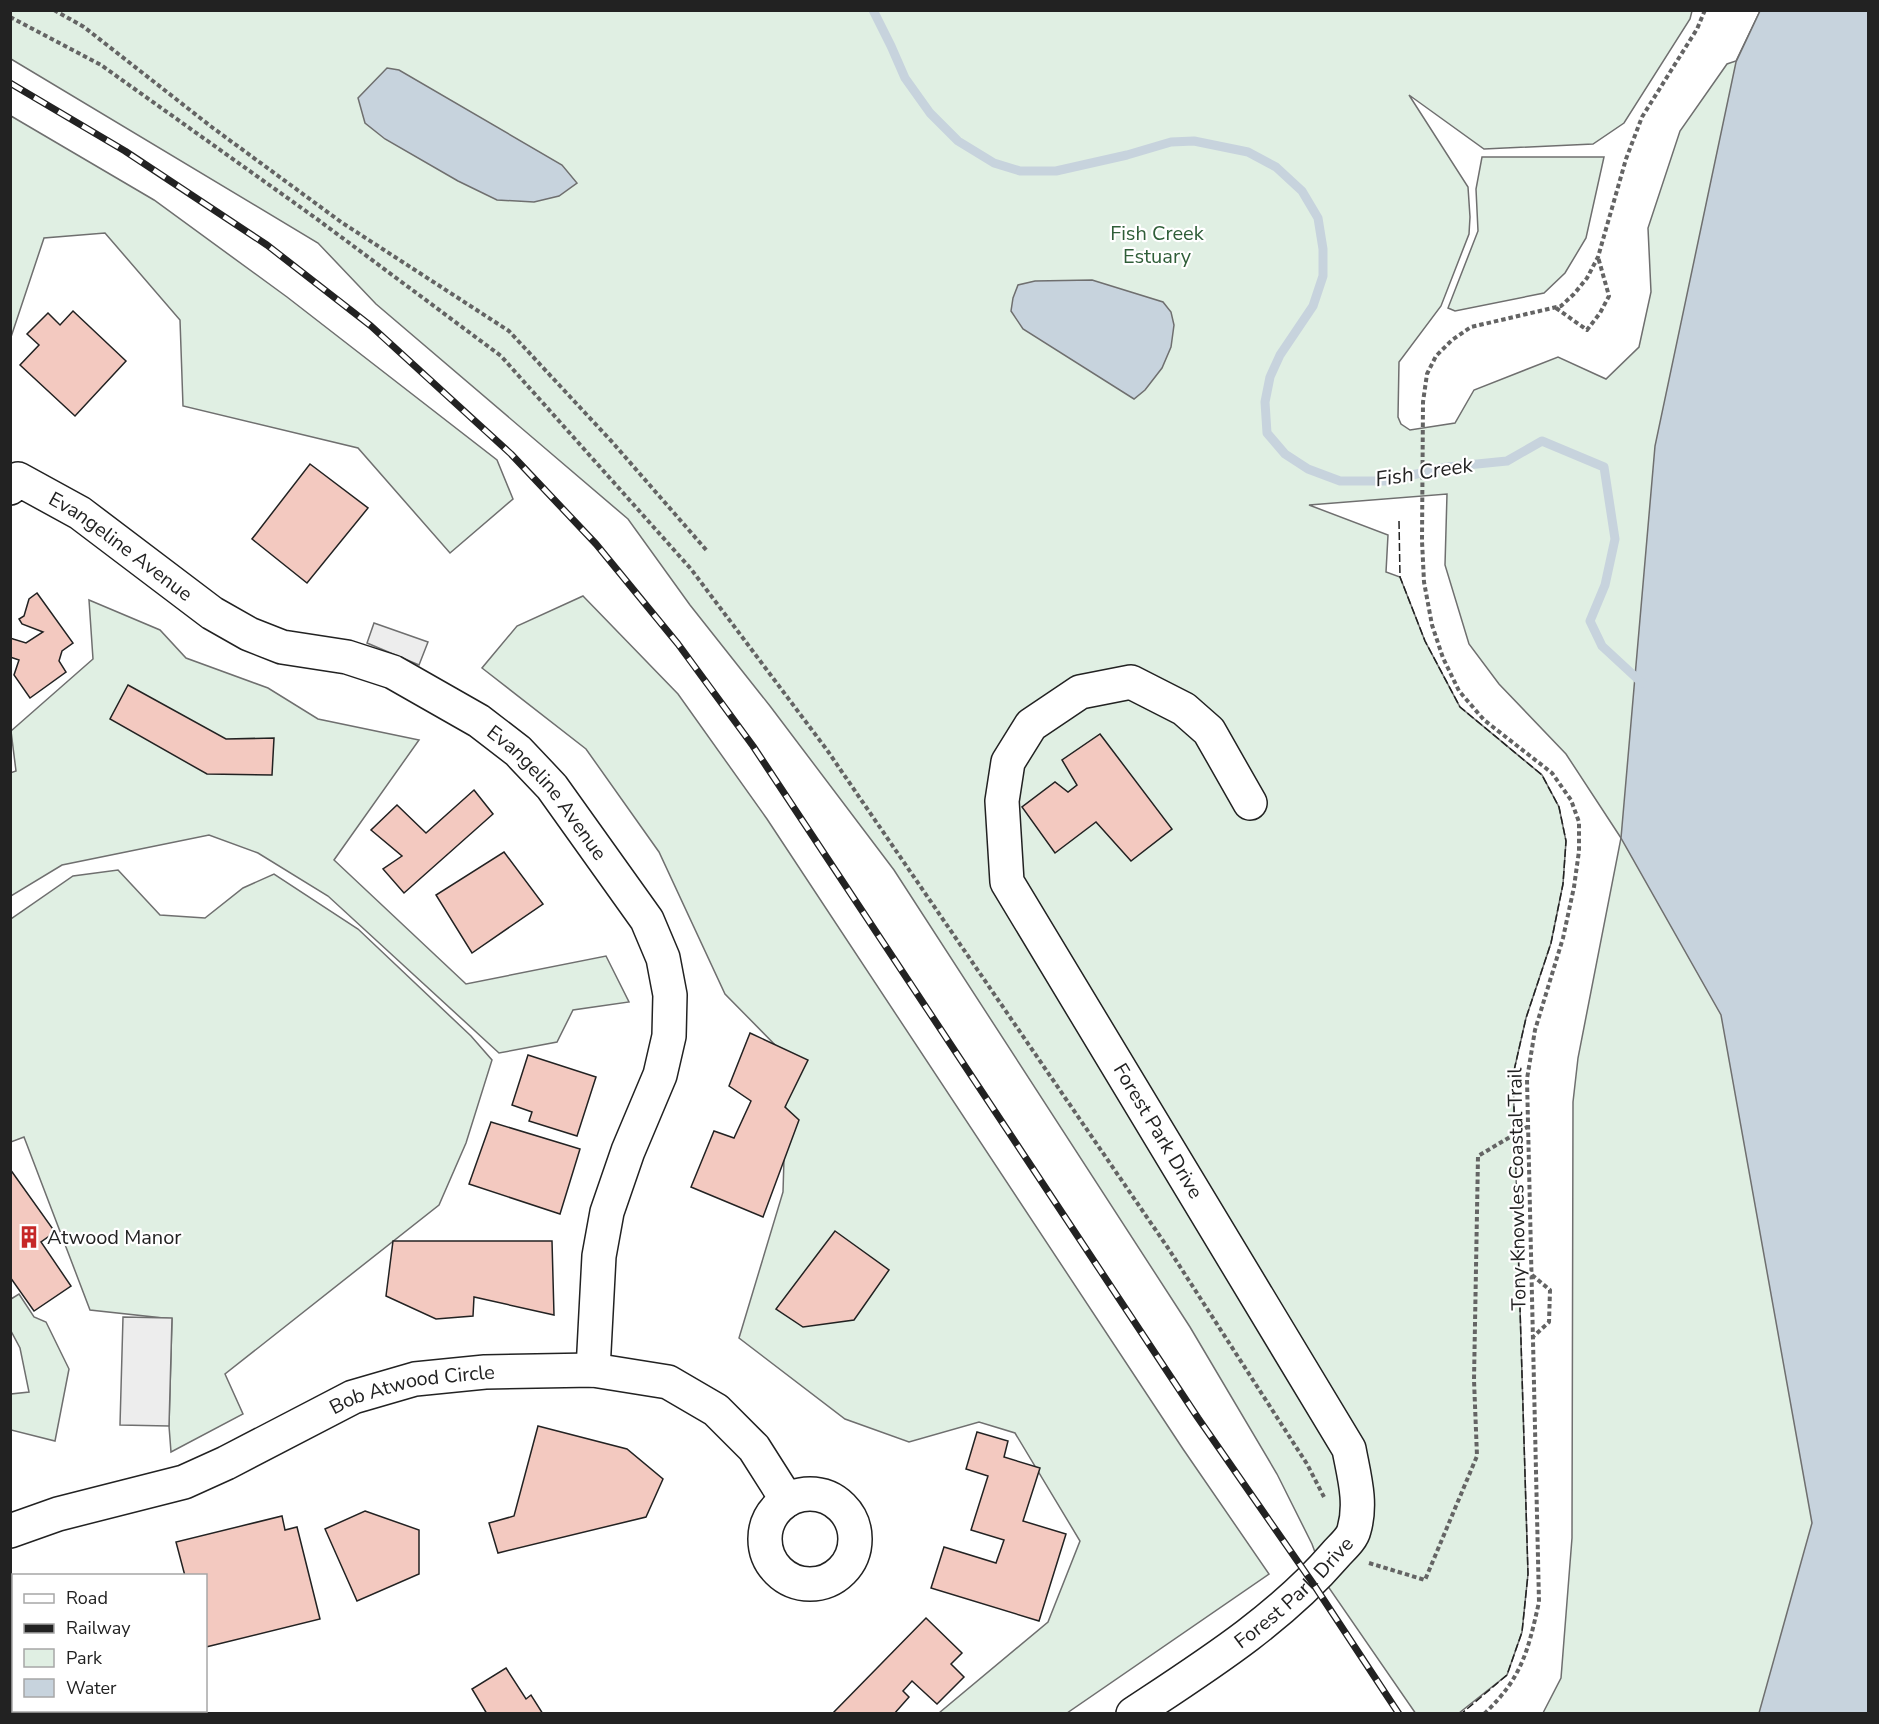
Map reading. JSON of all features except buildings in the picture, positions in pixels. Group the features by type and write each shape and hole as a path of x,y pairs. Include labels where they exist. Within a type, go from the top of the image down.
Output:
{"street":[{"name":"Evangeline Avenue","path":"14,484 80,513 212,613 249,634 282,646 347,657 393,672 479,721 518,751 552,787 647,920 663,958 670,995 669,1036 660,1074 628,1151 607,1212 599,1256 594,1370"},
{"name":"Forest Park Drive","path":"1133,1713 1205,1666 1291,1601 1312,1582 1354,1532 1359,1499 1349,1449 1007,882 1002,801 1008,762 1031,725 1080,692 1131,682 1184,709 1209,731 1250,803"},
{"name":"Bob Atwood Circle","path":"10,1531 58,1514 184,1482 226,1463 353,1397 416,1379 485,1372 594,1370 668,1382 716,1410 754,1448 787,1500"}],"path":[{"path":"54,10 84,27 213,128 341,222 508,331 613,443 708,552"},
{"name":"Tony Knowles Coastal Trail","path":"1484,1713 1497,1702 1517,1674 1530,1642 1539,1602 1527,1079 1533,1040 1563,938 1572,897 1579,851 1579,822 1571,800 1552,773 1484,720 1460,691 1443,658 1432,625 1424,582 1422,541 1424,402 1427,374 1436,356 1452,340 1471,327 1561,306 1587,278 1598,257 1626,159 1642,117 1697,29 1705,10"},
{"path":"10,17 101,65 317,219 501,356 691,569 827,750 1168,1248 1307,1464 1358,1559 1425,1580 1477,1456 1474,1380 1478,1156 1527,1127"},
{"path":"1556,308 1587,330 1609,296 1598,257"},
{"path":"1532,1275 1550,1290 1549,1322 1533,1337"}],"green space":[{"name":"Fish Creek Estuary","path":"11,10 1692,11 1690,19 1624,123 1593,144 1484,149 1409,95 1468,187 1470,217 1469,234 1441,306 1399,362 1398,417 1401,424 1410,430 1455,423 1474,390 1558,357 1606,379 1639,347 1651,292 1648,228 1680,131 1727,64 1736,61 1760,11 1868,11 1685,729 1868,1713 1543,1713 1561,1678 1572,1538 1573,1102 1578,1058 1621,838 1566,754 1499,684 1469,644 1445,565 1447,494 1309,505 1388,535 1386,572 1400,577 1425,641 1460,707 1542,775 1559,807 1566,841 1563,884 1551,943 1526,1018 1513,1075 1528,1574 1522,1632 1507,1675 1459,1713 1416,1714 1327,1585 1312,1544 1277,1474 1190,1327 894,870 690,605 628,519 376,304 318,243 11,59"},
{"path":"11,116 154,200 287,297 497,460 513,499 450,553 358,448 183,406 180,320 105,233 44,238 11,337"},
{"path":"1482,157 1604,157 1586,238 1565,273 1544,293 1455,311 1448,308 1478,231 1476,189"},
{"path":"583,596 678,694 767,819 1183,1449 1269,1574 1067,1713 939,1713 1048,1622 1080,1541 1015,1433 979,1422 909,1442 845,1419 739,1338 783,1192 787,1057 725,994 659,852 586,749 482,668 517,626"},
{"path":"89,600 160,630 186,658 268,688 318,719 419,740 334,860 466,984 606,956 629,1002 573,1010 557,1042 499,1053 328,896 258,853 209,835 62,865 11,896 10,773 16,771 11,731 93,659"},
{"path":"118,870 160,915 205,918 243,888 274,874 358,929 471,1036 492,1060 466,1143 439,1205 225,1374 243,1414 171,1452 169,1426 172,1319 90,1310 24,1137 11,1142 11,919 73,876"},
{"path":"19,1294 34,1317 46,1322 69,1369 55,1441 11,1430 11,1394 29,1392 20,1348 11,1331 11,1299"}],"shaded area":[{"path":"374,623 428,642 419,665 367,643"},
{"path":"123,1317 172,1318 169,1426 120,1425"}],"water":[{"path":"1760,11 1868,11 1868,1713 1759,1713 1812,1523 1721,1015 1621,838 1655,446 1736,62"},
{"path":"387,68 399,70 562,165 577,183 559,196 534,202 497,200 458,181 385,139 365,123 358,98"},
{"path":"1092,280 1163,302 1171,312 1174,325 1171,347 1162,368 1145,390 1134,399 1023,329 1011,311 1018,285 1035,281"}],"waterway":[{"name":"Fish Creek","path":"873,10 905,78 930,113 958,141 994,163 1020,171 1056,171 1127,155 1171,142 1194,141 1248,152 1276,167 1302,191 1318,218 1323,249 1323,276 1313,306 1280,355 1270,377 1265,402 1267,433 1285,454 1308,469 1340,481 1386,481 1447,467 1507,461 1542,441 1604,467 1615,539 1605,585 1590,621 1602,646 1642,683"}],"railway":[{"path":"10,83 125,151 267,245 371,326 511,454 596,544 678,644 753,746 1198,1418 1312,1582 1399,1714"}],"fence":[{"path":"1399,521 1400,577 1425,641 1460,707 1542,775 1559,807 1566,841 1563,884 1551,943 1526,1018 1513,1075 1528,1574 1522,1632 1507,1675 1461,1714"}],"place":[{"name":"Atwood Manor","path":"29,1237"}]}
